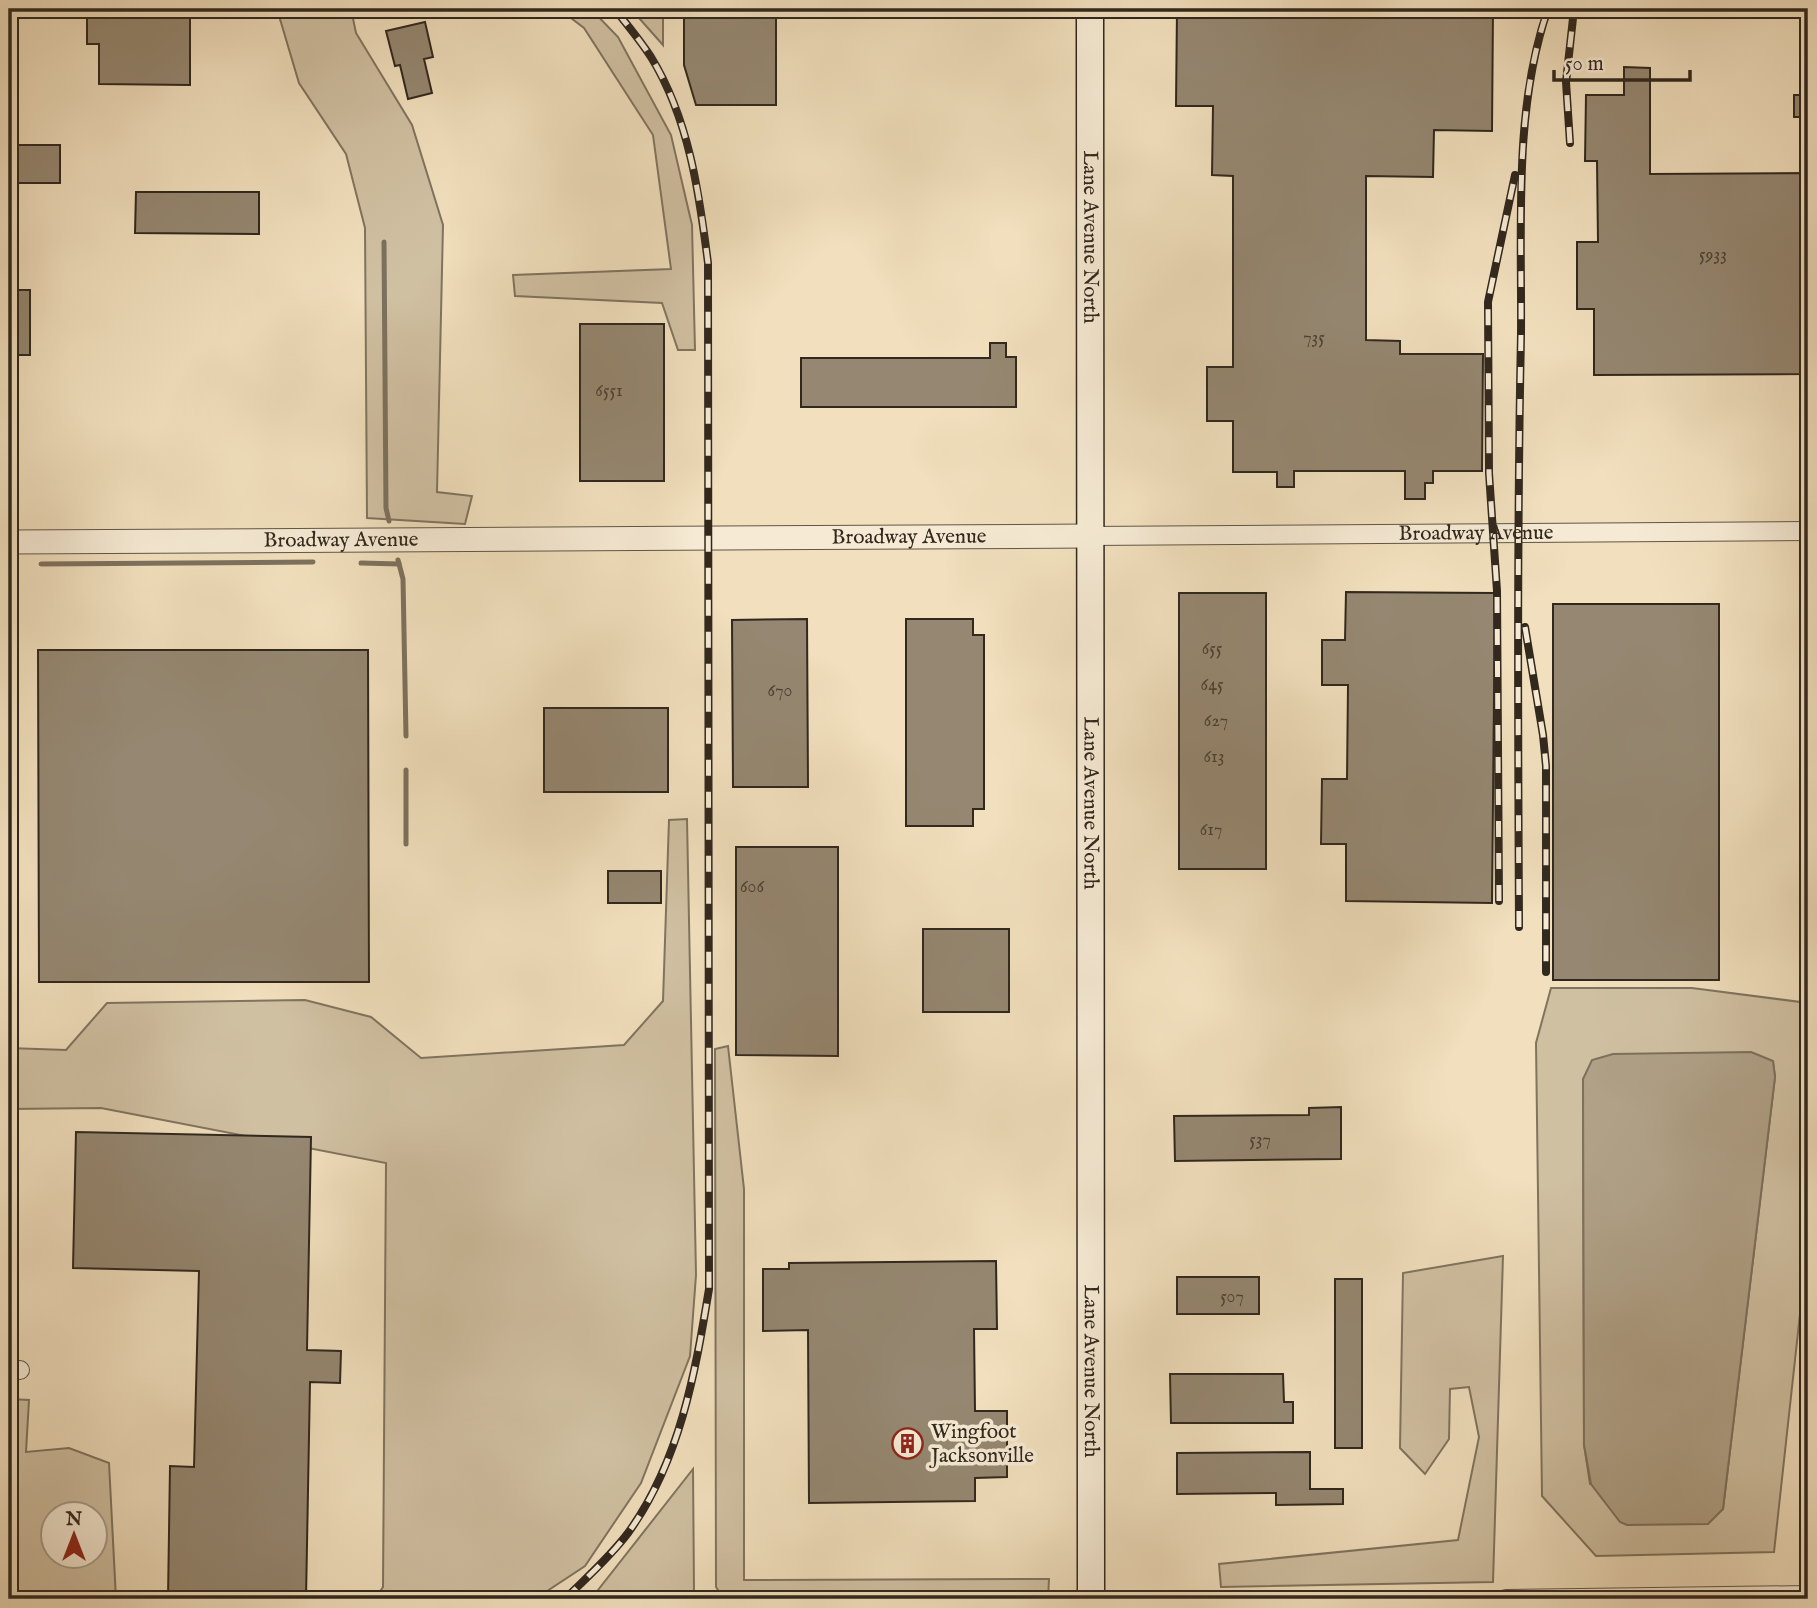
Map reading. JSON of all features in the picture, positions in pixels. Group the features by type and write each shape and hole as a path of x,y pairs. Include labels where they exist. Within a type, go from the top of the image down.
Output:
{"main road":[{"name":"Lane Avenue North","path":"1090,9 1091,1599"}],"street":[{"name":"Broadway Avenue","path":"9,542 1808,531"},
{"path":"1506,1599 1808,1595"}],"shaded area":[{"path":"277,9 351,9 356,33 412,125 443,225 437,492 472,496 465,524 367,518 365,228 346,154 299,83"},
{"path":"559,9 591,9 618,37 671,135 692,225 695,350 678,350 662,303 515,296 513,275 671,269 653,135 584,28"},
{"path":"631,9 663,9 663,45"},
{"path":"687,819 696,1275 690,1356 641,1483 585,1566 535,1599 375,1599 383,1587 386,1163 101,1108 9,1109 9,1048 66,1050 107,1003 305,1000 371,1017 421,1058 624,1045 663,1001 669,820"},
{"path":"1551,988 1692,988 1808,1003 1808,1241 1774,1552 1596,1556 1542,1496 1536,1043","holes":["1773,1061 1775,1077 1723,1509 1590,1484 1584,1445 1583,1079"]},
{"path":"728,1046 744,1189 744,1580 1049,1579 1048,1599 724,1599 716,1587 715,1049"},
{"path":"1751,1052 1773,1061 1775,1077 1723,1509 1708,1524 1627,1525 1620,1522 1591,1484 1584,1445 1583,1079 1592,1060 1613,1054"},
{"path":"1503,1256 1493,1582 1221,1587 1219,1564 1458,1540 1479,1437 1469,1387 1450,1389 1449,1439 1425,1474 1400,1448 1403,1273"},
{"path":"9,1399 29,1400 26,1452 69,1448 109,1463 116,1599 9,1599"},
{"path":"693,1469 694,1590 697,1599 591,1599"}],"building":[{"path":"87,9 190,9 190,85 99,84 99,44 87,44"},
{"path":"684,9 776,9 776,105 696,105 684,65"},
{"path":"1177,9 1493,9 1492,131 1434,130 1433,177 1366,176 1366,340 1400,341 1400,354 1483,354 1482,471 1433,471 1433,483 1425,483 1425,499 1405,499 1405,471 1294,471 1294,487 1277,487 1277,472 1233,472 1233,421 1207,421 1207,367 1233,367 1233,176 1212,175 1213,106 1176,106"},
{"path":"425,22 433,57 424,59 432,93 408,99 400,65 395,66 386,31"},
{"path":"1624,67 1650,68 1650,174 1808,173 1808,374 1594,375 1594,309 1577,309 1577,242 1598,242 1597,161 1585,161 1586,95 1624,95"},
{"path":"1794,95 1808,95 1808,117 1794,117"},
{"path":"9,145 60,145 60,183 9,183"},
{"path":"136,192 259,192 259,234 135,233"},
{"path":"9,290 30,290 30,355 9,355"},
{"path":"580,324 664,324 664,481 580,481"},
{"path":"990,343 1006,343 1006,357 1016,357 1016,407 801,407 801,358 990,358"},
{"path":"1346,592 1495,593 1492,903 1346,901 1346,844 1321,844 1322,779 1347,779 1348,685 1322,685 1322,640 1345,640"},
{"path":"1179,593 1266,593 1266,869 1179,869"},
{"path":"1553,604 1719,604 1719,980 1553,980"},
{"path":"807,619 808,787 733,787 732,620"},
{"path":"906,619 973,619 973,635 984,635 984,809 973,809 973,826 906,826"},
{"path":"38,650 368,650 369,982 39,982"},
{"path":"544,708 668,708 668,792 544,792"},
{"path":"736,847 838,847 838,1056 736,1055"},
{"path":"608,871 661,871 661,903 608,903"},
{"path":"923,929 1009,929 1009,1012 923,1012"},
{"path":"1341,1107 1341,1159 1175,1161 1174,1116 1309,1115 1309,1108"},
{"path":"76,1132 311,1137 307,1350 341,1351 340,1383 310,1382 306,1599 168,1598 170,1466 194,1467 199,1271 73,1268"},
{"name":"Wingfoot Jacksonville","path":"996,1261 997,1329 974,1329 975,1411 1007,1411 1007,1477 975,1478 975,1501 809,1503 808,1330 763,1331 763,1269 789,1269 789,1263"},
{"path":"1177,1277 1259,1277 1259,1314 1177,1314"},
{"path":"1335,1279 1362,1279 1362,1448 1335,1448"},
{"path":"1170,1374 1283,1374 1284,1402 1293,1402 1293,1423 1171,1423"},
{"path":"1310,1452 1310,1489 1343,1489 1343,1504 1276,1505 1276,1493 1177,1494 1177,1453"}],"waterway":[{"path":"384,242 386,508 389,521"},
{"path":"398,560 403,579 406,736"},
{"path":"41,564 313,562"},
{"path":"361,563 399,564"},
{"path":"406,770 406,844"}],"railway":[{"path":"565,1599 628,1533 661,1476 673,1447 691,1385 709,1289 708,263 696,183 675,105 651,57 615,9"},
{"path":"1519,927 1518,557 1522,170 1529,87 1548,9"},
{"path":"1570,143 1566,82 1574,9"},
{"path":"1499,901 1497,591 1489,473 1488,302 1515,175"},
{"path":"1525,627 1546,766 1546,972"}],"place":[{"name":"Wingfoot Jacksonville","path":"908,1444"}]}
